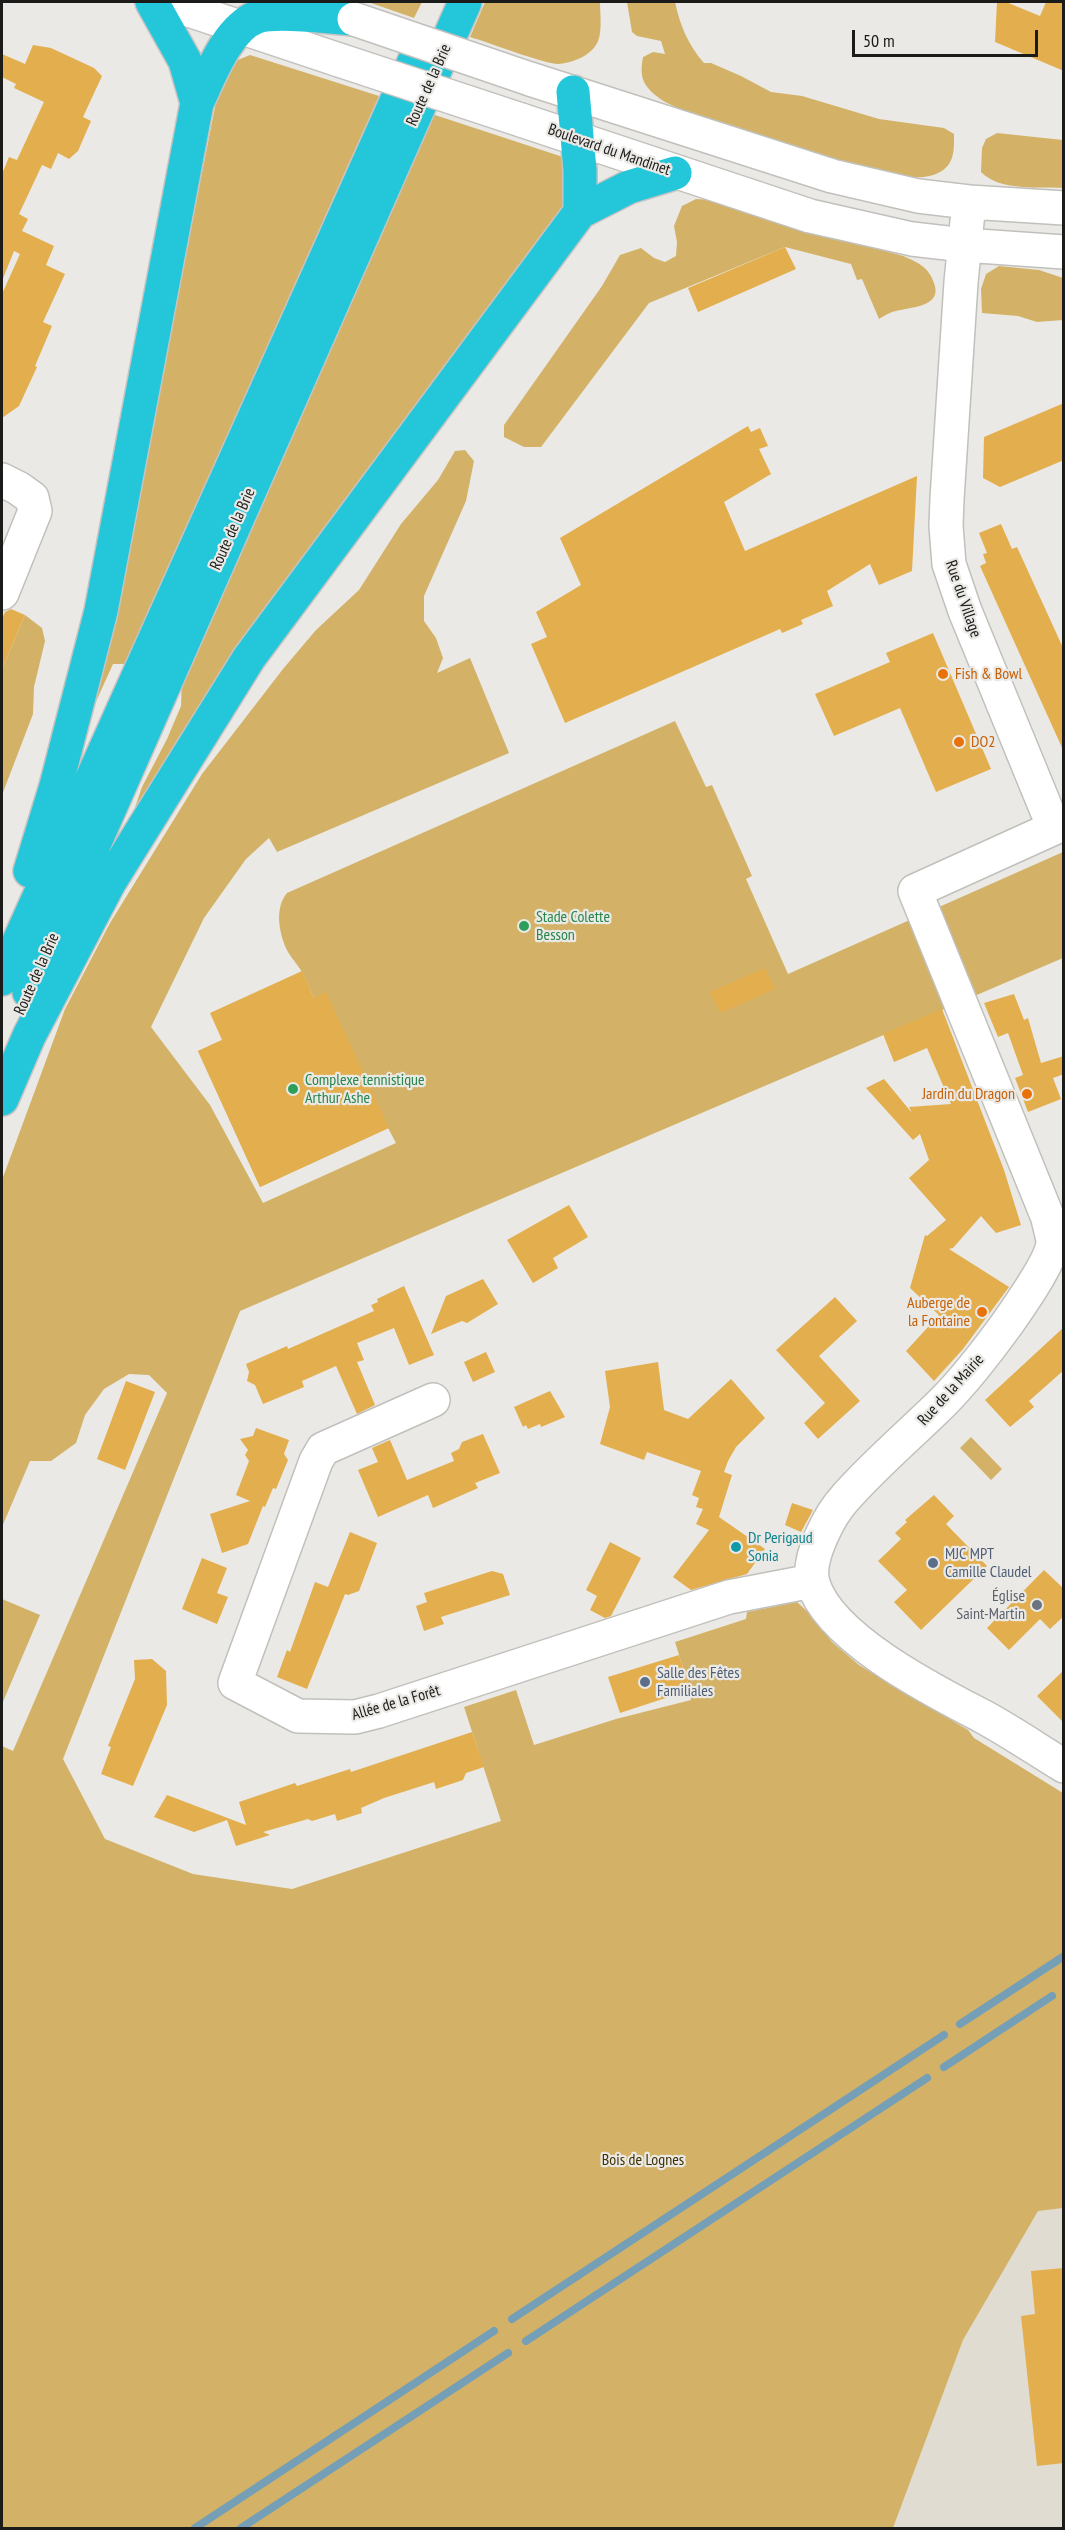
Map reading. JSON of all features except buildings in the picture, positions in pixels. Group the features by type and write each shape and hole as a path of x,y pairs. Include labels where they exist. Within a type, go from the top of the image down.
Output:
{"highway":[{"path":"152,2 185,61 197,103"},
{"name":"Route de la Brie","path":"2,979 441,2"},
{"name":"Route de la Brie","path":"2,1058 465,2"},
{"path":"2,937 36,858 101,612 197,103 222,51 241,27 258,17 277,15 354,19"},
{"path":"573,92 580,170 580,212"},
{"path":"2,1099 29,1036 109,883 249,658 580,212 629,187 675,173"}],"street":[{"name":"Boulevard du Mandinet","path":"165,2 810,216 912,238 964,245 1064,252"},
{"path":"303,2 530,79 832,176 918,196 969,202 1064,208"},
{"name":"Rue du Village","path":"915,891 1059,826 965,611 949,564 947,508 964,245 969,202"},
{"path":"2,480 32,498 35,511 2,593"},
{"name":"Rue de la Mairie","path":"812,1581 813,1561 820,1541 830,1520 845,1498 946,1399 995,1340 1024,1300 1058,1242 915,891"},
{"name":"Allée de la Forêt","path":"433,1400 323,1449 316,1461 235,1683 298,1716 355,1717 729,1597 812,1581"},
{"path":"812,1581 818,1597 847,1630 884,1660 1064,1766"}],"shaded area":[{"path":"1063,2208 1063,2528 893,2528 963,2340 1038,2210"}],"green space":[{"path":"368,2 422,2 414,18"},
{"path":"485,2 600,2 601,25 597,44 583,57 558,64 529,57 470,37"},
{"path":"627,2 675,2 685,34 704,63 711,63 771,92 802,96 879,119 944,128 954,134 951,161 944,170 922,177 860,169 785,147 670,104 654,95 644,81 642,73 643,57 653,52 665,54 661,41 637,36 632,32"},
{"path":"250,55 379,96 125,664 113,664 84,728 127,550 216,102 233,62"},
{"path":"432,114 566,158 567,197 561,212 126,834 142,787 181,706 182,677"},
{"path":"997,133 1063,140 1063,188 1009,185 989,178 981,172 982,148 986,139"},
{"path":"696,199 713,200 759,216 903,256 926,269 934,283 936,291 934,297 917,307 887,314 879,319 862,279 857,280 851,264 785,247 649,303 541,447 524,447 504,437 504,425 602,286 620,255 641,248 654,258 665,262 676,256 677,242 674,226 682,206"},
{"path":"999,266 1039,270 1063,278 1063,320 1037,322 1018,316 982,313 981,289 986,274"},
{"name":"Bois de Lognes","path":"465,450 474,461 466,501 424,596 424,621 436,638 443,658 437,673 470,658 509,753 277,852 269,838 246,859 204,918 151,1027 210,1105 263,1203 396,1143 388,1128 260,1187 198,1051 314,998 282,938 279,914 280,906 287,893 675,721 706,787 712,785 752,876 746,879 788,974 1063,852 1063,958 240,1311 63,1759 105,1839 193,1874 292,1889 501,1821 464,1707 516,1690 534,1745 616,1719 691,1700 675,1642 746,1619 747,1612 797,1602 812,1616 832,1642 859,1665 968,1730 974,1738 1063,1793 1063,2208 1038,2211 963,2340 893,2528 2,2528 2,1746 13,1751 167,1393 149,1375 129,1374 104,1389 85,1415 76,1443 51,1461 30,1461 2,1527 2,1180 65,1009 110,923 202,774 316,630 359,590 401,524 438,480 455,451"},
{"path":"25,615 42,628 45,641 34,687 33,714 2,795 2,669"},
{"path":"971,1437 1002,1469 991,1480 960,1448"},
{"path":"2,1599 40,1615 2,1704"}],"waterway":[{"path":"960,2024 1064,1956"},
{"path":"944,2067 1052,1996"},
{"path":"512,2319 944,2035"},
{"path":"526,2341 927,2078"},
{"path":"195,2528 494,2331"},
{"path":"241,2528 508,2353"}],"place":[{"name":"Fish & Bowl","path":"943,674"},
{"name":"DO2","path":"959,742"},
{"name":"Stade Colette Besson","path":"524,926"},
{"name":"Complexe tennistique Arthur Ashe","path":"293,1089"},
{"name":"Jardin du Dragon","path":"1027,1094"},
{"name":"Auberge de la Fontaine","path":"982,1312"},
{"name":"Dr Perigaud Sonia","path":"736,1547"},
{"name":"MJC MPT Camille Claudel","path":"933,1563"},
{"name":"Église Saint-Martin","path":"1037,1605"},
{"name":"Salle des Fêtes Familiales","path":"645,1682"}]}
